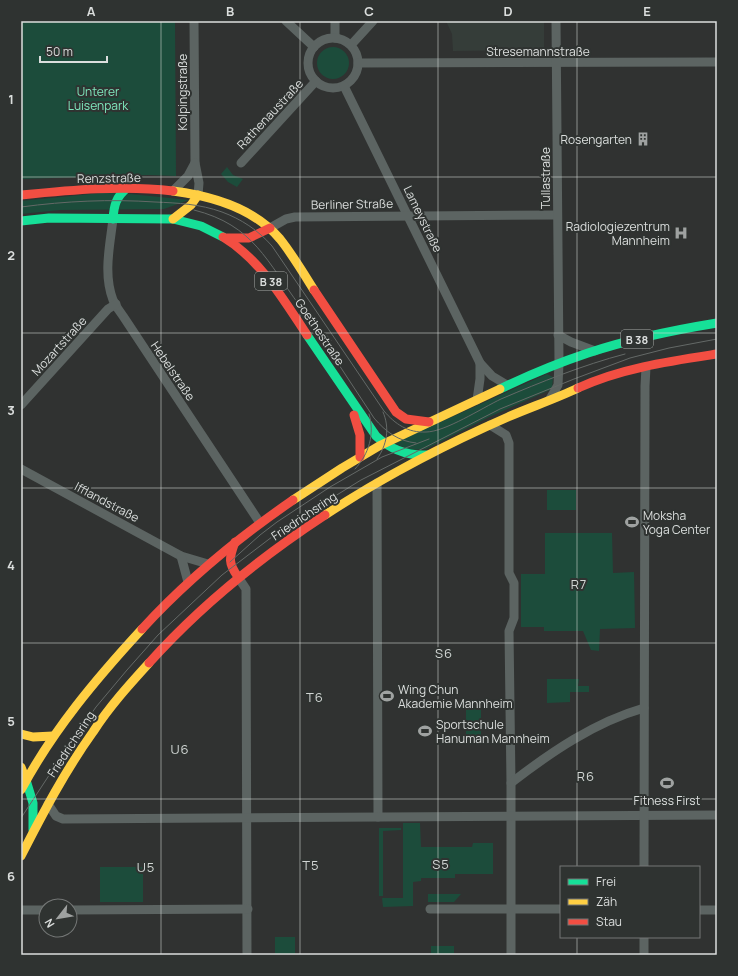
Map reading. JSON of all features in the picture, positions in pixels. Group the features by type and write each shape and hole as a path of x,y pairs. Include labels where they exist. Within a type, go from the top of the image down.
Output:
{"main road":[{"name":"Renzstraße","path":"21,196 89,189 127,188 173,191 198,195"},
{"path":"113,219 114,200 127,188"},
{"path":"173,219 191,205 198,195"},
{"name":"Goethestraße","path":"198,195 235,206 254,216 270,228 280,239 396,412 402,418 429,422"},
{"name":"B 38","path":"21,220 49,218 113,219"},
{"name":"Goethestraße","path":"113,219 173,219 207,228 227,238 253,260 265,273 371,432 384,443"},
{"path":"227,238 249,238 270,228"},
{"name":"Friedrichsring","path":"21,790 54,736 102,673 156,613 208,564 235,542 260,523 325,479 384,443 507,385 559,363 595,350 660,333 717,323"},
{"name":"Friedrichsring","path":"21,856 48,804 73,761 101,720 122,693 186,623 238,577 266,555 377,483 490,425 550,399 622,372 717,354"},
{"path":"353,404 353,414 360,432 362,443 360,457"},
{"name":"B 38","path":"384,443 396,451 408,455 429,455"},
{"path":"235,542 229,562 231,568 238,577"},
{"path":"21,734 28,738 54,736"},
{"path":"21,766 33,803 32,834"}],"street":[{"name":"Kolpingstraße","path":"194,21 195,163 199,183 198,195"},
{"path":"286,21 314,47"},
{"path":"335,21 335,38"},
{"path":"351,45 373,21"},
{"name":"Tullastraße","path":"550,399 558,385 559,363 556,21"},
{"path":"335,38 341,39 351,45 358,57 358,63 355,77 344,86 330,88 322,86 316,82 312,76 308,61 314,47 327,39 335,38"},
{"name":"Stresemannstraße","path":"358,63 717,62"},
{"name":"Rathenaustraße","path":"241,163 316,82"},
{"name":"Lameystraße","path":"344,86 480,363 492,376 507,385"},
{"path":"173,191 188,176 195,163"},
{"name":"Berliner Straße","path":"270,228 295,217 557,215"},
{"name":"Hebelstraße","path":"113,219 108,258 108,275 110,289 116,304 260,523"},
{"name":"Mozartstraße","path":"21,405 108,309 116,304"},
{"path":"558,335 570,342 595,350"},
{"name":"Lameystraße","path":"477,400 480,379 480,363"},
{"path":"644,866 644,406 646,367"},
{"path":"490,425 506,435 509,443 509,573 514,583 514,618 509,631 511,955"},
{"name":"Ifflandstraße","path":"21,469 181,556 208,564"},
{"path":"377,483 378,817"},
{"path":"181,556 188,582"},
{"path":"238,577 246,588 248,818 247,955"},
{"path":"511,783 561,746 594,729 644,708"},
{"path":"48,804 56,816 63,819 717,815"},
{"path":"430,909 560,909"},
{"path":"21,910 38,910"},
{"path":"78,910 248,910"},
{"path":"700,910 717,910"},
{"path":"644,938 644,955"}],"shaded area":[{"path":"446,21 544,21 544,50 453,51 452,34"}],"green space":[{"name":"Unterer Luisenpark","path":"21,21 175,21 176,176 149,175 21,179"},
{"path":"330,47 336,47 345,51 349,63 345,75 336,79 330,79 321,75 317,66 317,60 321,51"},
{"path":"227,167 233,175 243,179 237,187 228,182 221,174"},
{"path":"111,192 189,200 164,209 60,210 21,214 21,201"},
{"path":"547,374 553,377 552,389 489,417 426,449 411,450 394,443"},
{"path":"547,490 576,490 576,510 547,510"},
{"path":"545,533 612,533 613,573 634,572 635,628 600,629 599,651 591,650 583,631 544,631 544,627 521,627 521,574 545,574"},
{"path":"547,679 579,679 578,686 589,686 589,692 570,692 570,702 547,703"},
{"path":"466,705 481,705 481,737 466,737"},
{"path":"403,823 420,823 421,847 472,847 473,843 493,843 493,874 455,874 455,878 421,878 421,881 413,882 413,906 383,907 382,898 403,898"},
{"path":"379,828 401,828 401,830 383,831 383,896 379,896"},
{"path":"100,867 143,867 143,902 100,902"},
{"path":"428,894 461,894 454,902 428,902"},
{"path":"275,937 295,937 295,955 275,955"},
{"path":"431,946 454,946 454,954 431,954"}],"tram line":[{"path":"21,207 88,201 189,204 214,209 242,222 255,230 272,246 384,411 397,424 413,431 426,432 443,428 531,386 609,358 625,354"},
{"path":"194,210 231,225 245,235 268,260 311,320 331,340"},
{"path":"316,330 374,418 383,428 398,438 416,443"},
{"path":"21,818 96,707 158,635 222,575 285,527 361,480 500,409 630,358 669,348 717,339"},
{"path":"377,459 383,448 387,430 383,412"},
{"path":"355,469 364,457 370,443 371,421 369,414"},
{"path":"230,562 277,522 330,487 382,457 429,439"}],"traffic: fast":[{"path":"113,219 116,202 127,188"},
{"path":"21,221 49,218 173,219 201,226 223,237"},
{"path":"500,389 555,365 620,343 652,335 717,323"},
{"path":"307,335 376,436 387,445 400,451 427,455"},
{"path":"26,780 33,803 33,830"}],"traffic: slow":[{"path":"173,191 217,200 231,205 258,219 270,228 280,239 314,290"},
{"path":"173,219 191,205 198,195"},
{"path":"325,515 369,488 437,450 508,417 578,388"},
{"path":"293,500 379,446 500,389"},
{"path":"21,790 47,747 76,706 142,629"},
{"path":"21,856 55,792 73,762 112,705 149,663"},
{"path":"21,734 33,737 53,736"},
{"path":"21,767 26,780"}],"traffic: jam":[{"path":"21,195 116,188 173,191"},
{"path":"227,238 249,238 270,228"},
{"path":"223,237 237,246 260,269 280,294 307,335"},
{"path":"314,290 396,412 406,419 429,422"},
{"path":"578,388 594,381 629,370 717,354"},
{"path":"354,415 360,435 360,457"},
{"path":"142,629 159,611 214,560 293,500"},
{"path":"149,663 189,622 232,583 301,531 325,515"},
{"path":"235,542 230,560 232,568 238,577"}],"place":[{"name":"Rosengarten","path":"643,139"},
{"name":"Radiologiezentrum Mannheim","path":"681,233"},
{"name":"Moksha Yoga Center","path":"632,522"},
{"name":"Wing Chun Akademie Mannheim","path":"387,696"},
{"name":"Sportschule Hanuman Mannheim","path":"425,731"},
{"name":"Fitness First","path":"667,783"}],"district":[{"name":"R7","path":"579,584"},
{"name":"S6","path":"444,653"},
{"name":"T6","path":"315,697"},
{"name":"U6","path":"180,749"},
{"name":"R6","path":"586,776"},
{"name":"S5","path":"441,864"},
{"name":"T5","path":"311,865"},
{"name":"U5","path":"146,867"}]}
